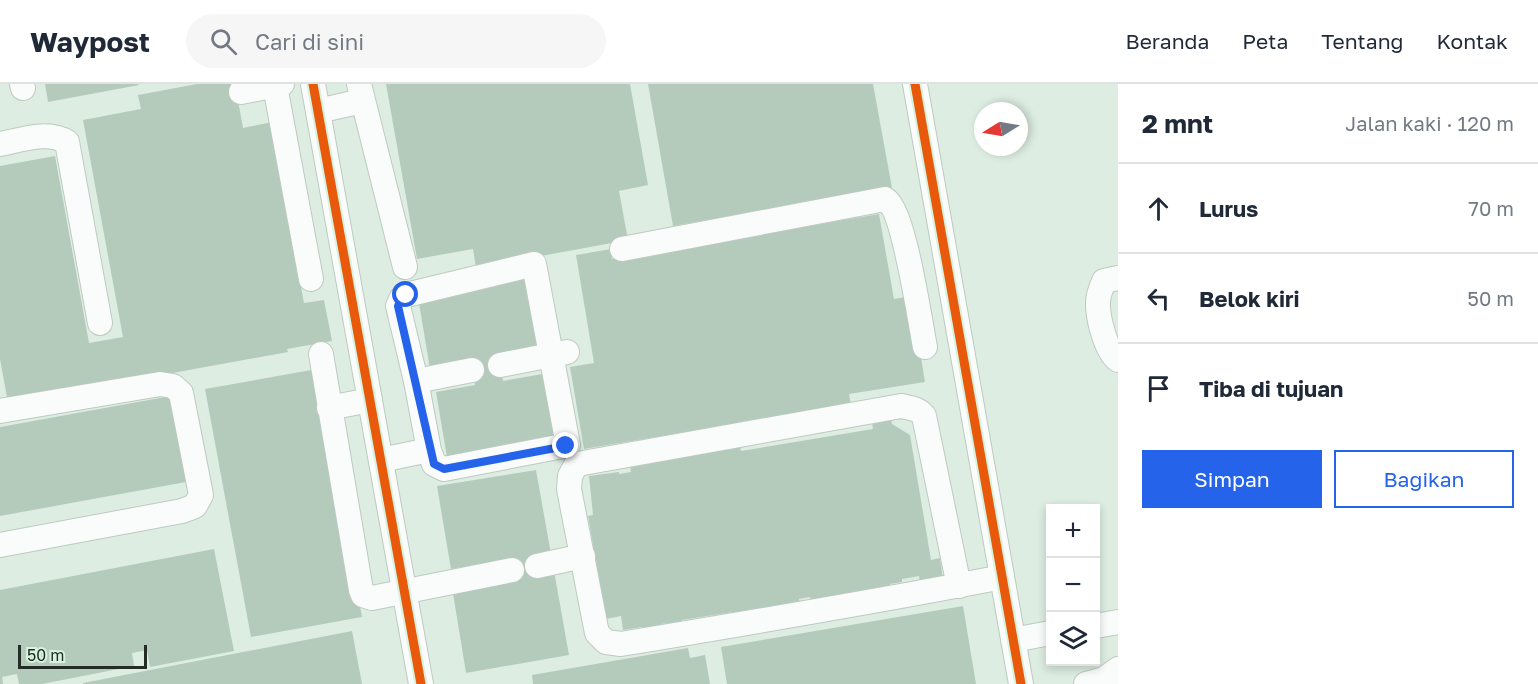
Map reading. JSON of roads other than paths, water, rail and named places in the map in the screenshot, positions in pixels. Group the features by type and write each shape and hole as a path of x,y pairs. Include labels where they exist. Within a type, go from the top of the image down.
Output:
{"street":[{"path":"313,84 421,684"},
{"path":"915,84 1021,684"},
{"path":"241,92 278,85 311,279"},
{"path":"318,111 360,92 405,267"},
{"path":"0,144 49,135 59,136 67,142 100,323"},
{"path":"622,249 885,199 893,207 907,249 925,347"},
{"path":"907,249 943,243"},
{"path":"534,264 560,354 568,445 444,469 434,464 429,450 416,381 398,306 401,299 406,295 534,264"},
{"path":"1118,279 1104,281 1098,297 1099,318 1104,336 1114,357 1118,360"},
{"path":"321,354 363,595 372,598 512,570"},
{"path":"500,365 560,354"},
{"path":"416,381 472,370"},
{"path":"0,411 160,384 173,386 181,393 201,495 195,506 182,511 0,545"},
{"path":"329,408 369,400"},
{"path":"959,585 924,416 920,411 901,406 576,465 570,476 569,489 597,633 606,642 621,644 959,585 1002,577"},
{"path":"381,460 429,450"},
{"path":"537,566 583,556"},
{"path":"1100,625 1118,622"},
{"path":"1013,640 1046,634"}]}
